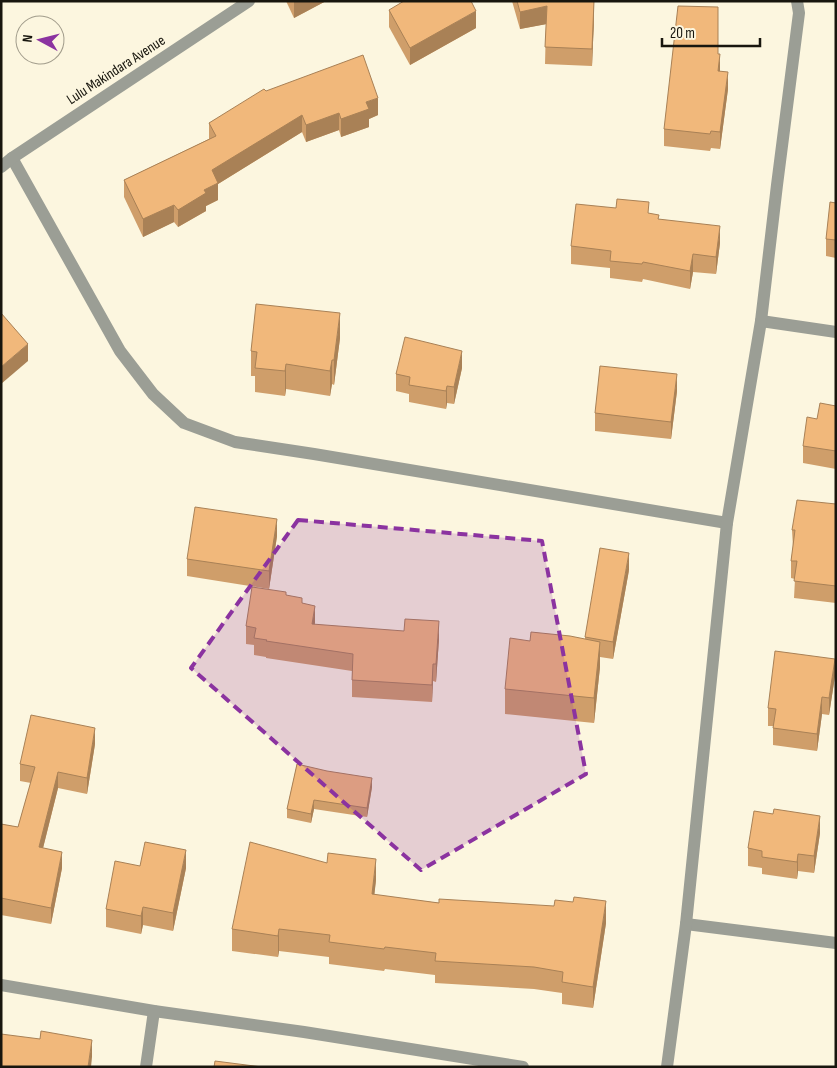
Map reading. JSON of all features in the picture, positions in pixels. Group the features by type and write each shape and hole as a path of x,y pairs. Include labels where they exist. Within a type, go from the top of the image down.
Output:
{"street":[{"name":"Lulu Makindara Avenue","path":"1,167 249,1"},
{"path":"667,1067 686,924 727,523 761,321 799,13 797,1"},
{"path":"12,158 120,351 153,394 184,423 235,442 727,523"},
{"path":"761,321 836,332"},
{"path":"686,924 836,943"},
{"path":"1,985 154,1011 304,1032 523,1067"},
{"path":"146,1067 154,1011"}],"highlighted area":[{"path":"298,520 542,541 586,774 421,870 191,668"}],"building":[{"path":"404,1 471,1 476,11 410,48 389,10"},
{"path":"517,1 594,1 592,49 545,47 547,6 520,12"},
{"path":"678,6 718,7 718,54 720,54 718,71 728,72 720,132 711,131 710,134 664,129"},
{"path":"363,55 378,98 366,102 369,109 341,119 339,113 306,125 302,115 212,170 218,183 204,190 206,193 178,210 174,205 143,219 124,180 216,136 209,123 264,89 266,91"},
{"path":"617,199 649,202 648,213 659,215 658,219 720,226 716,257 693,254 690,271 643,262 642,264 610,261 611,251 571,246 576,204 616,208"},
{"path":"830,202 836,203 836,240 826,239"},
{"path":"256,304 340,313 334,360 332,360 330,371 286,364 285,371 255,368 257,352 251,351"},
{"path":"1,313 28,344 1,367"},
{"path":"405,337 462,351 454,387 447,386 446,391 409,385 410,377 396,374"},
{"path":"600,366 677,374 671,422 595,413"},
{"path":"820,403 836,406 836,451 803,446 807,417 817,419"},
{"path":"797,500 836,504 836,586 794,581 797,561 791,561 795,530 792,530"},
{"path":"195,507 277,519 269,571 187,559"},
{"path":"600,548 629,553 613,642 585,637"},
{"path":"252,587 286,592 286,595 302,598 302,603 315,606 312,624 404,631 405,619 439,621 436,664 433,664 432,685 352,680 353,654 254,638 256,628 246,626"},
{"path":"531,632 570,636 600,642 594,698 505,689 510,638 530,641"},
{"path":"775,651 835,659 829,698 822,697 817,734 773,728 776,709 768,708"},
{"path":"31,715 95,728 87,778 58,772 39,847 62,852 51,908 1,898 1,824 18,827 35,767 20,764"},
{"path":"297,764 372,778 367,808 314,800 311,814 287,809"},
{"path":"774,809 820,816 814,856 798,854 797,862 762,857 762,851 748,848 754,811 773,814"},
{"path":"145,842 186,850 173,913 143,907 141,916 106,909 115,861 140,866"},
{"path":"250,842 327,863 328,853 376,859 372,894 439,903 439,899 554,906 555,900 573,902 574,897 606,901 593,987 562,982 563,972 534,967 435,961 436,953 329,942 330,935 279,929 278,936 232,929"},
{"path":"41,1031 92,1040 88,1067 1,1067 1,1034 40,1039"},
{"path":"215,1061 262,1067 214,1067"}]}
